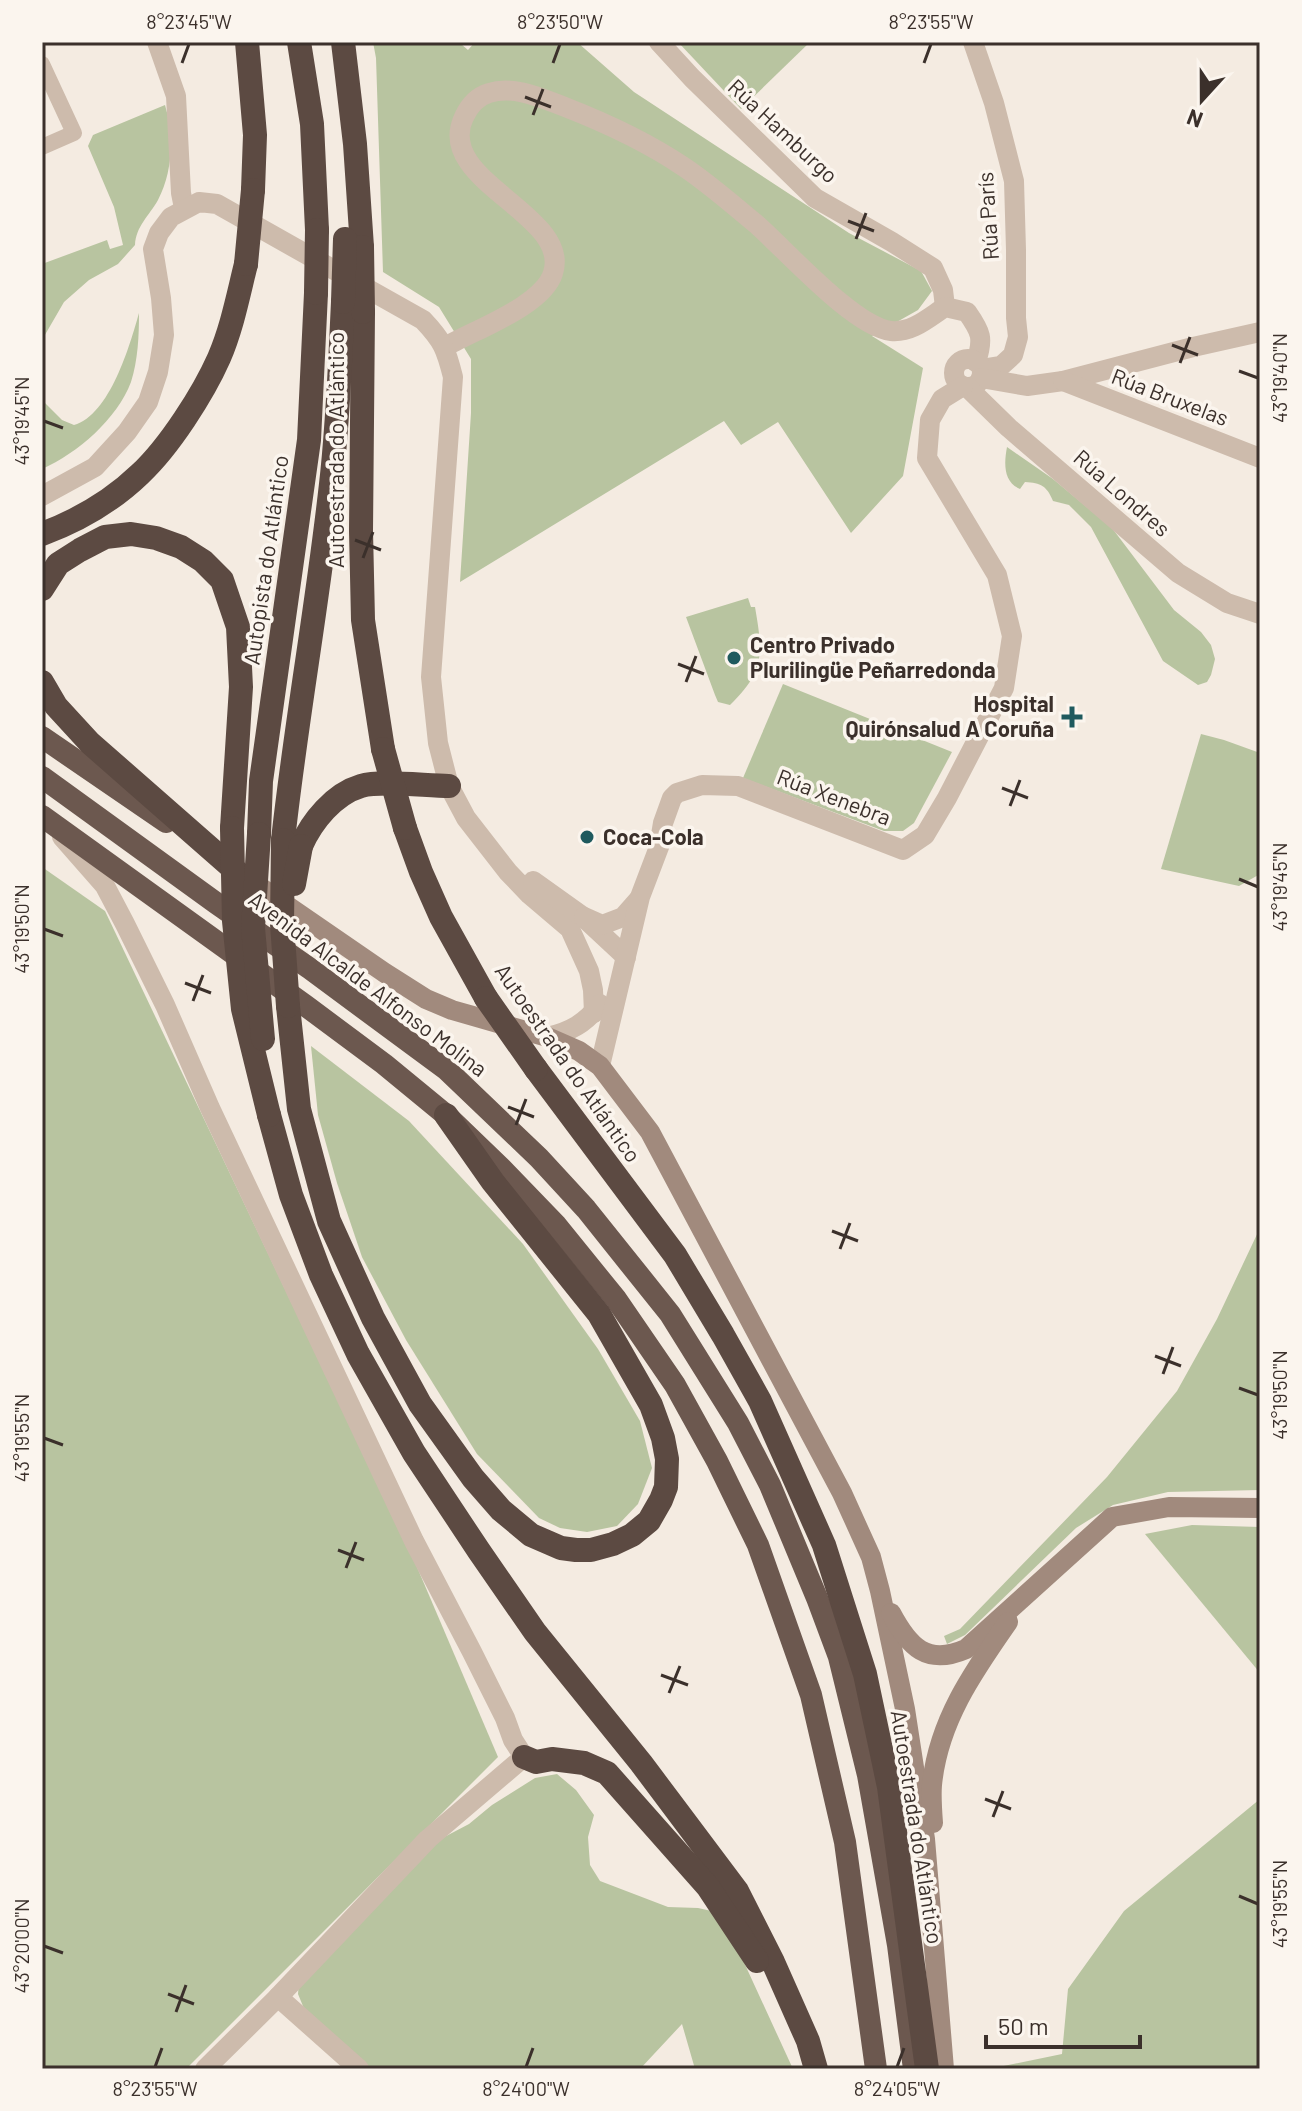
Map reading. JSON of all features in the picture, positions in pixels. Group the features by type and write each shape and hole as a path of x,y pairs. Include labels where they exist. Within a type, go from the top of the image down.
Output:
{"highway":[{"path":"42,534 68,525 141,473 170,438 219,358 234,317 246,264 253,190 255,135 247,42"},
{"name":"Autopista do Atlántico","path":"269,1115 253,928 261,781 309,440 316,293 317,230 312,124 299,42"},
{"path":"329,42 354,243"},
{"name":"Autoestrada do Atlántico","path":"343,42 355,144 353,307 363,620 383,749 405,828 441,917 486,998 675,1255 723,1335 760,1401 824,1545 865,1674 889,1787 927,2069"},
{"path":"353,307 289,785 292,843 282,924 299,1109 329,1221 373,1318 420,1404 473,1478 501,1510 531,1535 546,1543 576,1550 591,1550 613,1544 632,1535 649,1521 666,1487 667,1459 651,1405 599,1314 493,1182 446,1115"},
{"path":"42,589 58,564 80,550 105,537 131,534 156,538 181,547 203,561 222,580 238,627 241,687 232,828 234,921 243,1009 291,1195 321,1275 358,1354 414,1453 535,1632 641,1763 737,1891 773,1962 808,2041 816,2069"},
{"path":"42,682 56,706 90,743 236,871"},
{"path":"42,737 236,871"},
{"name":"Avenida Alcalde Alfonso Molina","path":"42,777 447,1070 539,1158 586,1209 670,1314 738,1423 770,1485 839,1657 868,1775 898,1945 914,2069"},
{"path":"292,843 346,793 361,786 376,783 449,786"},
{"path":"44,818 362,1047 446,1115 556,1225 616,1299 675,1385 758,1545 811,1695 845,1842 876,2069"},
{"path":"524,1757 536,1762 552,1759 584,1763 607,1773 708,1887 808,2041"}],"main road":[{"name":"Avenida Alcalde Alfonso Molina","path":"236,871 426,999 452,1010 547,1037 579,1051 600,1066 650,1132 842,1493 871,1557 905,1709 925,1839 944,2069"},
{"path":"880,1591 898,1625 918,1650 941,1656 955,1654 966,1649 1112,1517 1169,1507 1260,1508"},
{"path":"932,1926 937,1891 933,1859 932,1786 939,1744 955,1703 1029,1594"}],"street":[{"path":"157,42 176,96 184,208"},
{"name":"Rúa Hamburgo","path":"659,42 815,198 933,268 943,290 945,307"},
{"name":"Rúa París","path":"973,42 994,103 1014,181 1018,337 1013,355 1001,366 974,377"},
{"path":"42,64 74,133 42,147"},
{"path":"445,347 524,306 541,292 553,274 555,261 549,242 537,225 471,168 461,145 460,125 470,104 488,93 509,90 531,94 580,113 633,137 684,167 755,223 853,314 872,326 892,331 912,329 945,307 967,312 980,331 981,347 974,377 1027,386 1063,381 1260,332"},
{"path":"42,496 95,467 127,432 148,402 158,372 164,335 153,249 159,233 171,217 184,208 199,202 217,204 423,320 445,347 453,377 431,677 438,743 449,786 466,818 488,846 537,884 576,923 626,957"},
{"name":"Rúa Londres","path":"974,377 1009,428 1178,573 1227,603 1260,614"},
{"name":"Rúa Xenebra","path":"600,1066 640,897 659,847 663,823 672,798 677,793 702,785 738,786 903,850 925,835 947,798 1004,688 1012,636 997,575 927,458 930,420 942,399 974,377"},
{"name":"Rúa Bruxelas","path":"1063,381 1260,458"},
{"path":"44,818 105,886 125,924 414,1541 524,1757 428,1839 205,2069"},
{"path":"576,923 602,925 623,917 640,897"},
{"path":"576,923 593,990 594,1013"},
{"name":"Rúa Xenebra","path":"547,1037 576,1028 594,1013 626,957"},
{"path":"278,1997 359,2069"}],"green space":[{"path":"373,42 461,42 468,50 475,42 577,42 634,92 849,233 921,271 932,291 918,310 872,336 923,368 903,476 851,533 778,422 741,445 724,421 460,582 471,413 471,359 439,307 383,272"},
{"path":"678,42 810,42 741,109"},
{"path":"165,105 171,141 167,178 158,200 140,227 135,245 118,264 89,280 64,302 42,340 42,264 107,240 110,249 123,245 114,207 88,146 93,135"},
{"path":"139,313 135,365 125,396 95,433 69,454 42,469 42,400 62,420 74,425 87,419 108,394 117,377"},
{"path":"1007,447 1053,479 1112,528 1174,610 1201,632 1211,645 1215,659 1207,682 1198,685 1163,661 1091,527 1069,505 1053,501 1043,486 1025,482 1020,489 1010,482 1005,465"},
{"path":"748,598 751,607 755,607 759,660 750,682 730,705 718,702 686,617"},
{"path":"783,684 952,752 914,823 903,831 884,831 743,778"},
{"path":"1201,734 1260,753 1260,874 1239,886 1161,869"},
{"path":"42,867 105,911 414,1560 498,1757 186,2069 42,2069"},
{"path":"311,1046 409,1121 523,1244 598,1349 640,1421 652,1468 638,1504 617,1526 587,1532 560,1528 539,1518 477,1454 406,1340 362,1257 318,1115"},
{"path":"1260,1228 1260,1490 1168,1492 1113,1505 1076,1528 965,1635 947,1644 944,1636 960,1629 1107,1477 1177,1391 1217,1319"},
{"path":"1192,1525 1260,1527 1260,1673 1145,1534"},
{"path":"557,1774 576,1790 594,1815 588,1837 590,1865 600,1881 668,1907 716,1912 742,1958 793,2069 695,2069 682,2024 640,2069 365,2069 305,2011 298,1994 299,1982 431,1844 469,1824 492,1805 535,1778"},
{"path":"1260,1799 1260,2069 989,2069 1062,2054 1068,1989 1124,1911"}],"place":[{"name":"Centro Privado Plurilingüe Peñarredonda","path":"734,658"},
{"name":"Hospital Quirónsalud A Coruña","path":"1072,717"},
{"name":"Coca-Cola","path":"587,837"}]}
